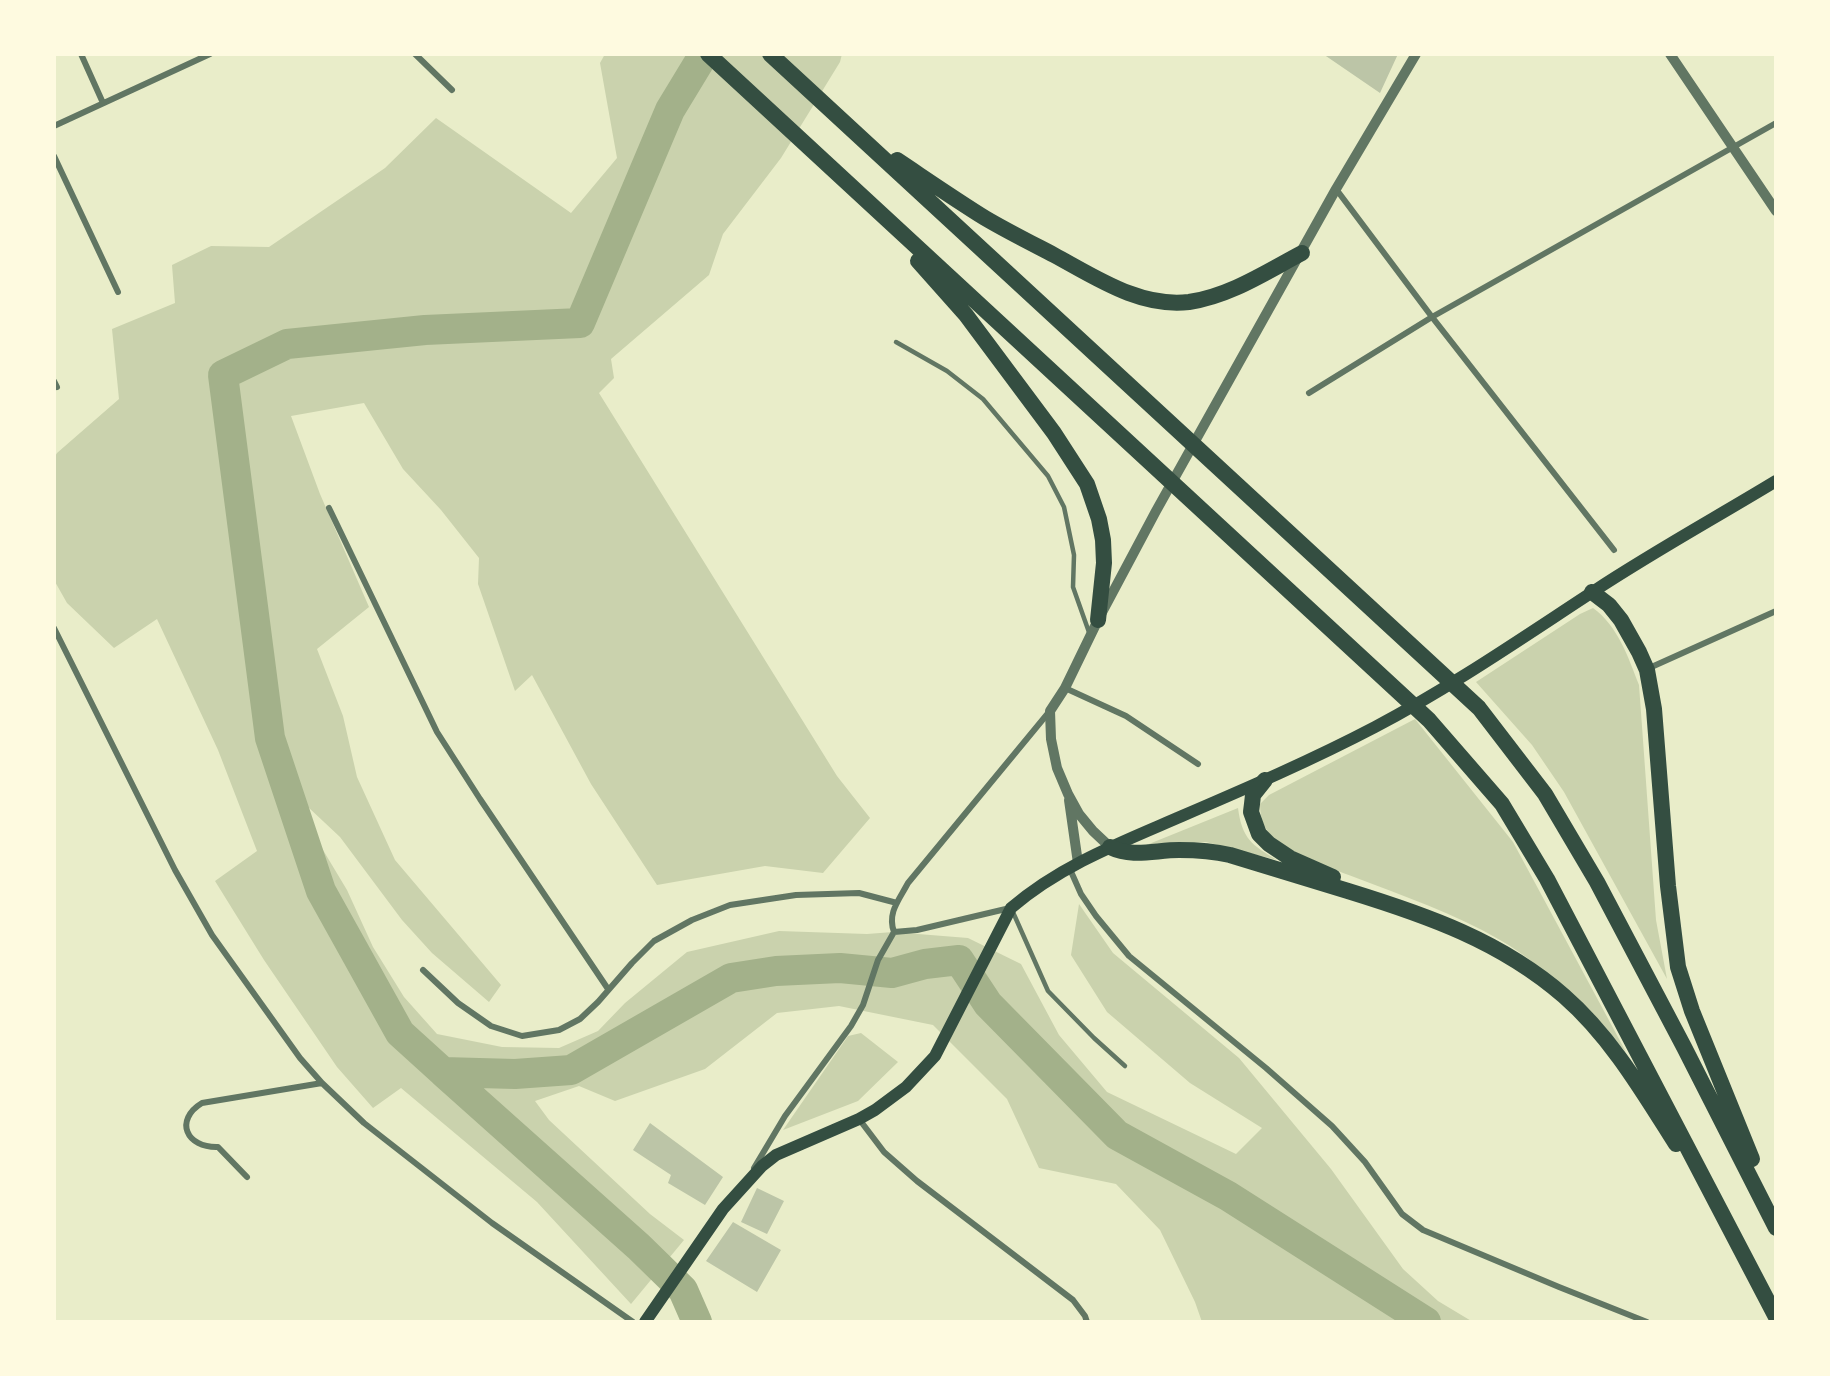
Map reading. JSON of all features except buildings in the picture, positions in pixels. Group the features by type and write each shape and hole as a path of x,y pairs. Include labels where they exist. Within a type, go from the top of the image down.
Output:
{"highway":[{"path":"708,54 1429,720 1502,804 1547,879 1776,1317"},
{"path":"770,54 1479,708 1545,794 1597,882 1776,1228"},
{"path":"857,135 987,219 1119,290 1147,298 1166,302 1205,299 1246,282 1302,253"},
{"path":"853,189 966,315 1054,433 1087,484 1099,519 1104,563 1098,620"},
{"path":"1592,592 1609,605 1621,620 1640,652 1647,670 1654,709 1671,926 1678,967 1695,1021 1776,1218"},
{"path":"1265,780 1253,795 1251,812 1259,834 1269,844 1297,861 1473,936 1515,960 1564,996 1621,1060 1736,1237"},
{"path":"1110,847 1134,854 1210,850 1413,911"}],"main road":[{"path":"645,1322 723,1209 746,1182 776,1155 859,1119 891,1100 935,1056 1011,908 1028,894 1073,865 1110,847 1265,780 1376,727 1492,658 1592,592 1776,482"}],"street":[{"path":"81,54 103,103"},
{"path":"54,126 210,54"},
{"path":"415,54 452,90"},
{"path":"746,1182 784,1116 851,1026 863,1005 878,960 893,934 890,922 892,913 908,884 1050,711 1065,688 1156,511 1336,189 1416,54"},
{"path":"1670,54 1776,211"},
{"path":"1309,393 1432,317 1776,123"},
{"path":"54,156 118,292"},
{"path":"1336,189 1432,317 1614,550"},
{"path":"329,508 437,732 608,989"},
{"path":"1647,670 1776,610"},
{"path":"54,628 175,870 212,935 300,1058 322,1083 364,1123 492,1224 633,1322"},
{"path":"1065,688 1126,716 1198,764"},
{"path":"1050,711 1057,768 1068,794 1079,814 1110,847"},
{"path":"1068,794 1073,865 1081,894 1096,916 1129,956 1266,1068 1332,1126 1365,1162 1402,1214 1423,1230 1647,1322"},
{"path":"423,970 458,1003 491,1026 522,1036 559,1029 580,1019 654,941 692,920 730,905 796,896 859,893 897,903"},
{"path":"893,934 1011,908"},
{"path":"247,1178 218,1147 206,1147 195,1142 187,1132 186,1118 192,1109 202,1103 322,1083"},
{"path":"859,1119 884,1152 917,1181 1073,1300 1087,1322"}],"lane":[{"path":"896,342 947,371 983,399 1048,477 1064,507 1074,555 1073,587 1091,637"},
{"path":"1011,908 1048,991 1125,1066"}],"green space":[{"path":"605,54 842,54 840,62 781,158 723,234 709,275 611,359 614,378 599,393 837,776 870,818 823,873 765,866 657,885 591,784 532,675 515,691 478,584 479,558 441,510 403,469 364,403 291,416 320,494 369,607 317,649 343,716 357,777 395,860 501,985 489,1002 432,953 402,920 340,837 308,807 320,845 347,890 373,947 404,997 437,1034 502,1047 559,1048 598,1031 625,1003 687,952 779,931 867,934 893,932 968,938 1021,964 1059,1035 1107,1092 1236,1154 1262,1128 1190,1083 1107,1012 1071,955 1079,904 1113,953 1239,1058 1331,1169 1403,1269 1438,1301 1473,1322 1202,1322 1195,1302 1160,1230 1116,1184 1039,1168 1007,1099 933,1025 839,1006 777,1013 705,1069 615,1101 579,1086 535,1101 549,1120 650,1214 684,1240 631,1304 537,1202 401,1088 373,1108 337,1067 264,960 215,881 257,851 218,750 157,619 114,648 67,603 54,580 54,458 119,399 112,329 175,303 172,265 211,246 269,247 385,168 436,118 571,213 617,158 600,63"},
{"path":"1593,608 1602,615 1616,633 1639,685 1656,920 1667,979 1564,792 1532,745 1476,682 1580,614"},
{"path":"1415,719 1513,842 1626,1052 1552,977 1518,951 1483,930 1447,913 1285,848 1267,831 1261,816 1260,804 1269,795"},
{"path":"1238,808 1242,827 1250,840 1277,860 1206,842 1144,846"},
{"path":"861,1033 898,1062 858,1101 783,1130 848,1036"}],"waterway":[{"path":"704,54 670,110 580,323 425,330 287,344 223,375 270,738 321,891 400,1033 443,1072 515,1074 571,1070 731,978 776,971 840,968 892,973 925,964 959,960 988,1004 1117,1135 1228,1196 1426,1322"},
{"path":"443,1072 639,1247 683,1290 697,1322"}]}
